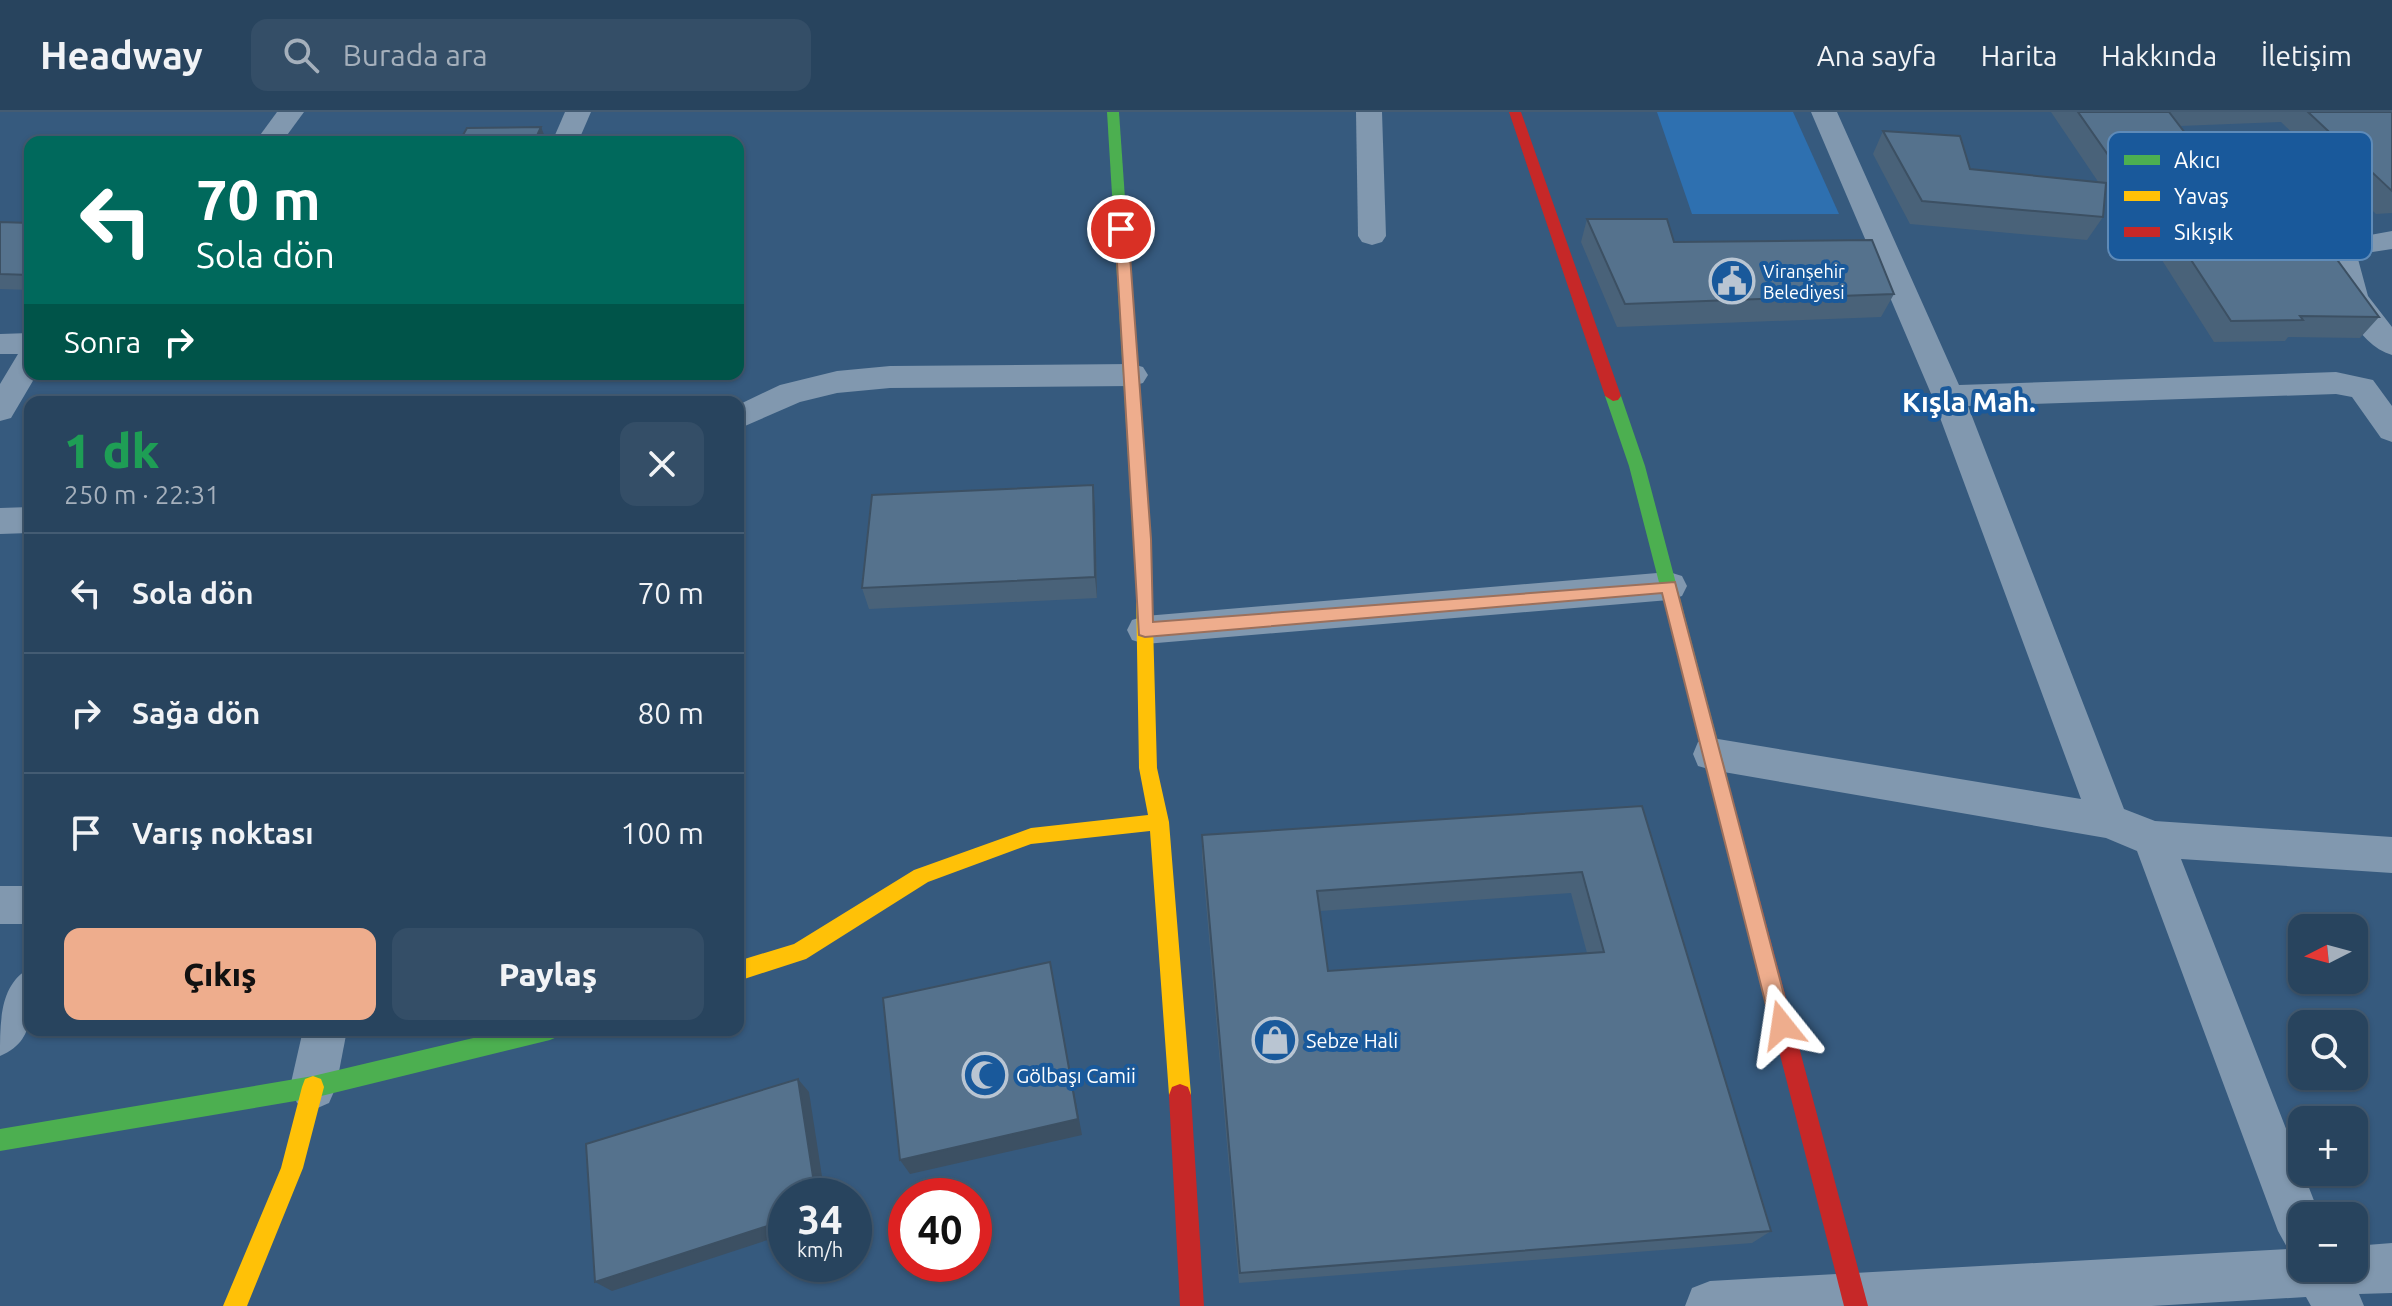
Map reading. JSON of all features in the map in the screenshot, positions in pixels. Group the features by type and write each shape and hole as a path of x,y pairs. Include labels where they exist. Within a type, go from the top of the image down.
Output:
{"street":[{"path":"273,136 291,112"},
{"path":"568,136 578,112"},
{"path":"1113,112 1143,539 1148,768 1159,822 1188,1194 1192,1306"},
{"path":"1369,112 1372,236"},
{"path":"1515,112 1637,466 1854,1301"},
{"path":"1824,112 1948,396 2109,821"},
{"path":"2372,243 2392,240"},
{"path":"2343,260 2345,276 2360,314 2392,345"},
{"path":"0,344 24,343"},
{"path":"2362,388 2392,364"},
{"path":"0,410 24,370"},
{"path":"744,415 791,393 837,382 890,377 1132,375"},
{"path":"1948,396 2336,383 2362,388 2392,430"},
{"path":"0,521 24,520"},
{"path":"1145,630 1669,586"},
{"path":"1712,754 2109,821 2153,839 2392,855"},
{"path":"744,969 799,952 921,876 1031,836 1159,822"},
{"path":"2153,839 2293,1202"},
{"path":"0,905 24,905"},
{"path":"0,1034 24,998"},
{"path":"235,1306 292,1168 324,1036"},
{"path":"0,1140 313,1087 525,1036"},
{"path":"2368,1268 2392,1268"},
{"path":"1710,1306 1854,1301 2288,1271"}],"shaded area":[{"path":"1657,112 1793,112 1839,214 1692,214"}],"building":[{"path":"2078,112 2169,112 2184,132 2108,132 2108,155"},
{"path":"2308,112 2392,112 2392,191 2372,172 2372,132 2329,132"},
{"path":"541,127 537,136 462,136 467,128"},
{"path":"1883,131 1960,136 1970,169 2106,183 2103,217 1922,201"},
{"path":"1587,219 1667,219 1674,242 1872,240 1894,294 1625,304"},
{"path":"0,222 24,223 24,275 0,274"},
{"path":"2191,260 2337,260 2379,317 2300,316 2303,320 2231,321"},
{"path":"1093,485 1095,577 862,588 872,495"},
{"path":"1642,806 1771,1231 1240,1273 1202,835","holes":["1582,872 1604,952 1328,971 1317,891"]},
{"name":"Gölbaşı Camii","path":"1050,962 1078,1119 900,1160 883,998"},
{"path":"798,1079 813,1178 768,1178 768,1226 595,1282 586,1144"}],"traffic: fast":[{"path":"1113,112 1144,588"},
{"path":"1613,396 1637,466 1721,788"},
{"path":"0,1140 313,1087 525,1036"}],"traffic: slow":[{"path":"1144,588 1148,768 1159,822 1180,1095"},
{"path":"744,969 799,952 921,876 1031,836 1159,822"},
{"path":"235,1306 292,1168 313,1087"}],"traffic: jam":[{"path":"1515,112 1613,396"},
{"path":"1721,788 1856,1306"},
{"path":"1180,1095 1192,1306"}],"place":[{"name":"Viranşehir Belediyesi","path":"1732,281"},
{"name":"Sebze Hali","path":"1275,1040"},
{"name":"Gölbaşı Camii","path":"985,1075"}],"district":[{"name":"Kışla Mah.","path":"1969,401"}],"route":[{"path":"1121,229 1143,539 1145,630 1669,586 1782,1025"}]}
